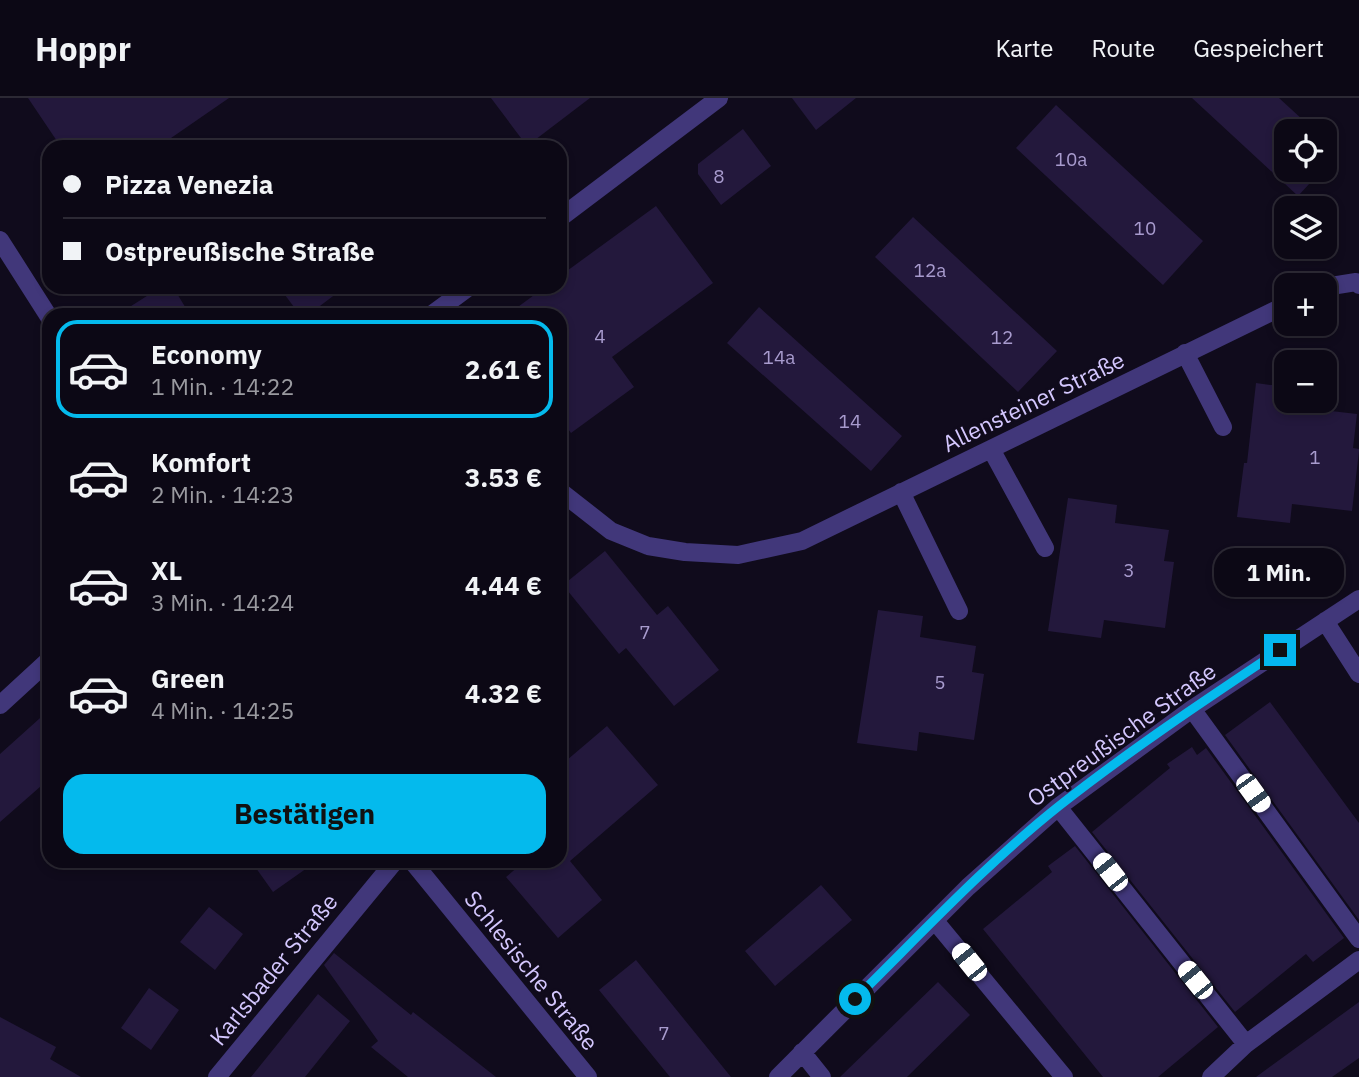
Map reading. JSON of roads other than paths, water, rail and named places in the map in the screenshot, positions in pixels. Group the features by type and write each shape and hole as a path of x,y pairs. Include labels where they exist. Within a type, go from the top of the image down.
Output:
{"street":[{"path":"567,213 719,98"},
{"path":"0,240 43,308"},
{"path":"1337,285 1356,282 1359,285"},
{"path":"441,308 460,294"},
{"name":"Allensteiner Straße","path":"567,496 611,531 648,546 685,552 738,555 802,541 1274,311"},
{"path":"1185,353 1223,427"},
{"path":"991,449 1045,548"},
{"path":"901,492 959,611"},
{"name":"Ostpreußische Straße","path":"778,1077 968,887 1058,807 1192,709 1359,599"},
{"path":"1325,621 1359,674"},
{"path":"0,705 42,666"},
{"path":"1192,709 1359,939"},
{"path":"1058,807 1246,1044"},
{"name":"Karlsbader Straße","path":"217,1077 389,868"},
{"name":"Schlesische Straße","path":"418,868 589,1077"},
{"path":"935,921 1063,1077"},
{"path":"1211,1077 1246,1044 1359,960"},
{"path":"802,1052 822,1077"}]}
